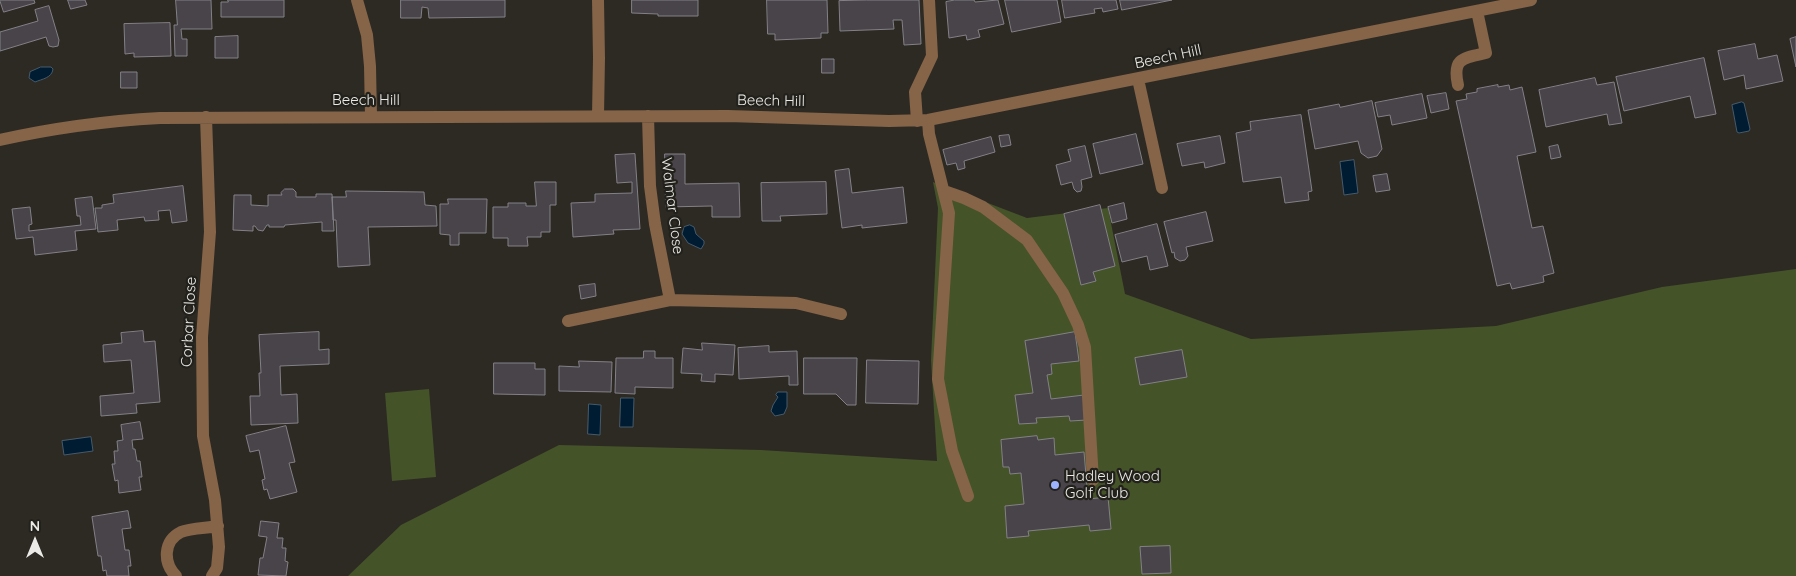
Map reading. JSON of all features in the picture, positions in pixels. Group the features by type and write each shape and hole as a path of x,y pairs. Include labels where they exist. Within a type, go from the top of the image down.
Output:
{"street":[{"path":"357,0 367,35 371,116"},
{"path":"598,0 598,116"},
{"path":"929,0 932,56 915,92 922,121 929,134 949,213 938,379 952,451 968,496"},
{"name":"Beech Hill","path":"0,140 48,129 107,121 206,117 764,116 922,121 1532,0"},
{"path":"1458,85 1455,72 1457,65 1462,59 1486,53 1477,11"},
{"path":"1138,79 1162,188"},
{"name":"Walmar Close","path":"648,116 650,186 655,224 670,300"},
{"name":"Corbar Close","path":"206,117 210,232 202,337 203,436 216,500 219,547 217,568 212,576"},
{"path":"944,191 983,207 1026,240 1063,293 1078,325 1085,347 1093,480"},
{"path":"568,321 670,300 796,302 841,314"},
{"path":"176,576 169,570 166,552 171,541 182,532 218,526"}],"green space":[{"path":"933,182 1027,218 1108,208 1125,294 1251,339 1496,326 1662,287 1796,269 1796,576 348,576 401,525 559,445 761,450 937,461 931,360 938,208"},
{"path":"429,389 436,477 392,481 385,393"}],"water":[{"path":"41,67 51,67 53,69 51,74 35,82 29,78 30,72"},
{"path":"1744,103 1750,129 1749,131 1739,133 1737,132 1732,105"},
{"path":"1354,160 1358,193 1344,195 1340,162"},
{"path":"690,225 694,227 696,234 704,241 701,249 688,243 682,234 684,227"},
{"path":"778,392 787,392 787,407 784,414 775,416 771,411 778,397 776,395"},
{"path":"621,398 634,398 633,427 620,427"},
{"path":"589,404 601,405 600,435 588,434"},
{"path":"91,437 93,451 64,455 62,441"}],"building":[{"path":"0,0 34,0 35,3 4,12"},
{"path":"68,0 85,0 87,5 71,9"},
{"path":"176,0 211,0 212,29 181,29 182,39 187,39 187,56 175,56 174,25 177,25"},
{"path":"228,0 284,0 284,17 221,17 221,2 228,2"},
{"path":"401,0 505,0 505,17 429,18 428,8 422,7 421,18 401,18"},
{"path":"632,0 698,0 698,16 658,16 658,14 632,13"},
{"path":"767,0 827,0 828,33 821,33 821,38 775,40 775,34 768,34"},
{"path":"919,0 921,44 904,45 902,20 893,20 894,29 840,31 839,1"},
{"path":"974,0 975,2 998,0 1004,24 978,30 980,37 967,40 966,35 949,38 946,2"},
{"path":"1005,0 1057,0 1061,22 1012,32"},
{"path":"1062,0 1116,0 1118,9 1103,12 1102,8 1094,9 1095,13 1065,18"},
{"path":"1120,0 1172,0 1122,10"},
{"path":"49,6 59,40 58,46 49,46 46,37 0,51 0,32 38,21 35,10"},
{"path":"170,23 171,56 134,57 134,53 125,54 124,24"},
{"path":"238,36 238,58 215,58 215,37"},
{"path":"1796,37 1796,67 1790,39"},
{"path":"1755,44 1758,59 1777,55 1783,81 1746,89 1744,75 1724,80 1718,51"},
{"path":"1704,58 1716,114 1695,118 1690,96 1624,111 1616,77"},
{"path":"822,59 834,59 834,73 822,73"},
{"path":"121,72 137,72 137,88 121,88"},
{"path":"1595,78 1597,85 1614,82 1622,123 1609,125 1607,114 1546,127 1539,90"},
{"path":"1498,85 1498,87 1509,85 1510,90 1522,87 1536,152 1517,156 1532,228 1543,226 1554,273 1543,276 1544,282 1512,289 1510,283 1497,286 1456,101 1467,99 1466,94 1477,92 1477,89"},
{"path":"1446,93 1449,109 1431,113 1427,96"},
{"path":"1422,94 1427,118 1392,125 1390,115 1378,117 1375,103"},
{"path":"1372,101 1382,149 1377,156 1368,158 1361,153 1358,141 1315,149 1308,110 1339,104 1340,107"},
{"path":"1301,115 1312,191 1308,192 1309,200 1285,203 1281,177 1243,182 1236,133 1251,130 1250,122"},
{"path":"1136,134 1143,164 1100,174 1093,144"},
{"path":"1009,135 1011,145 1001,147 999,136"},
{"path":"1220,136 1225,163 1205,168 1204,162 1182,166 1177,144"},
{"path":"991,137 995,152 964,161 965,168 958,170 956,163 947,165 943,150"},
{"path":"1558,145 1561,157 1551,159 1549,147"},
{"path":"1085,146 1092,177 1081,180 1081,191 1077,192 1072,182 1061,185 1056,165 1071,161 1068,150"},
{"path":"635,154 640,229 613,230 614,234 573,237 571,203 595,202 595,194 632,193 632,182 617,183 615,155"},
{"path":"665,154 685,154 685,184 739,183 740,217 712,217 712,206 666,207"},
{"path":"849,169 852,193 903,187 907,223 862,228 862,225 842,228 835,171"},
{"path":"1387,174 1390,190 1376,192 1373,176"},
{"path":"535,182 556,182 556,205 550,205 550,232 541,232 541,237 527,237 528,246 508,246 508,238 493,238 493,207 508,207 508,203 526,203 526,206 536,206"},
{"path":"826,182 827,214 780,216 781,221 762,221 761,183"},
{"path":"183,186 187,221 172,223 170,210 158,211 159,220 145,221 144,217 117,220 118,230 98,232 95,208 102,208 102,205 114,203 113,195"},
{"path":"285,189 293,189 296,192 296,197 316,197 316,194 332,194 334,231 322,231 322,222 285,225 284,227 269,227 267,225 263,231 258,230 255,226 253,226 253,231 233,230 234,195 251,195 251,205 268,206 268,195 282,195 281,193"},
{"path":"346,191 424,192 425,205 436,206 437,226 368,227 370,265 338,267 336,220 333,220 332,197 346,197"},
{"path":"92,197 96,229 75,231 77,250 35,255 33,237 16,239 12,209 30,207 32,224 29,225 29,231 81,225 80,216 77,216 75,199"},
{"path":"448,199 487,199 486,233 459,233 459,245 450,245 450,235 440,234 440,204 448,204"},
{"path":"1124,203 1127,219 1112,223 1108,207"},
{"path":"1100,205 1115,266 1093,272 1096,281 1081,285 1064,214"},
{"path":"1206,212 1213,241 1186,247 1188,256 1185,260 1180,261 1175,258 1164,222"},
{"path":"1157,224 1168,266 1150,270 1147,256 1122,262 1115,235"},
{"path":"595,284 596,296 581,299 579,286"},
{"path":"143,331 144,342 155,341 160,402 136,404 137,413 101,416 100,396 134,393 131,360 104,362 103,345 122,343 121,333"},
{"path":"319,332 319,350 329,349 329,364 280,366 281,395 297,394 298,423 251,425 250,396 260,396 259,335"},
{"path":"1075,332 1079,361 1051,364 1052,374 1047,375 1051,399 1084,395 1087,420 1070,421 1069,416 1036,418 1037,423 1019,424 1015,395 1033,393 1025,341"},
{"path":"702,343 735,345 733,375 715,374 715,382 701,381 702,374 681,373 683,348 702,350"},
{"path":"769,346 769,352 797,351 798,385 789,385 789,376 739,379 738,348"},
{"path":"1182,350 1187,377 1140,385 1135,358"},
{"path":"644,351 655,351 655,358 673,358 673,388 635,387 635,394 615,393 616,358 643,358"},
{"path":"804,358 857,358 856,405 847,405 836,394 804,394"},
{"path":"867,360 919,361 918,404 866,403"},
{"path":"579,361 612,362 611,392 559,391 559,366 579,367"},
{"path":"494,363 535,363 535,369 545,369 545,395 494,394"},
{"path":"140,422 143,439 132,440 137,461 140,461 142,477 139,477 141,490 119,493 118,480 115,481 112,464 115,464 114,451 118,451 117,441 123,440 121,425"},
{"path":"286,426 295,462 289,463 297,492 270,499 267,489 264,490 262,480 265,479 259,450 250,452 246,436"},
{"name":"Hadley Wood Golf Club","path":"1037,436 1038,440 1054,438 1055,455 1084,452 1088,499 1108,497 1111,529 1090,531 1089,525 1028,531 1029,536 1007,538 1005,506 1024,504 1021,473 1010,474 1009,467 1003,467 1001,440"},
{"path":"128,511 131,528 122,529 125,550 129,550 131,566 128,566 129,576 107,576 106,570 103,571 101,556 98,556 92,517"},
{"path":"261,521 279,523 277,538 283,538 282,548 286,548 285,561 288,562 286,576 258,575 260,558 263,558 267,537 259,536"},
{"path":"1170,546 1171,573 1142,574 1140,547"}],"place":[{"name":"Hadley Wood Golf Club","path":"1055,485"}]}
